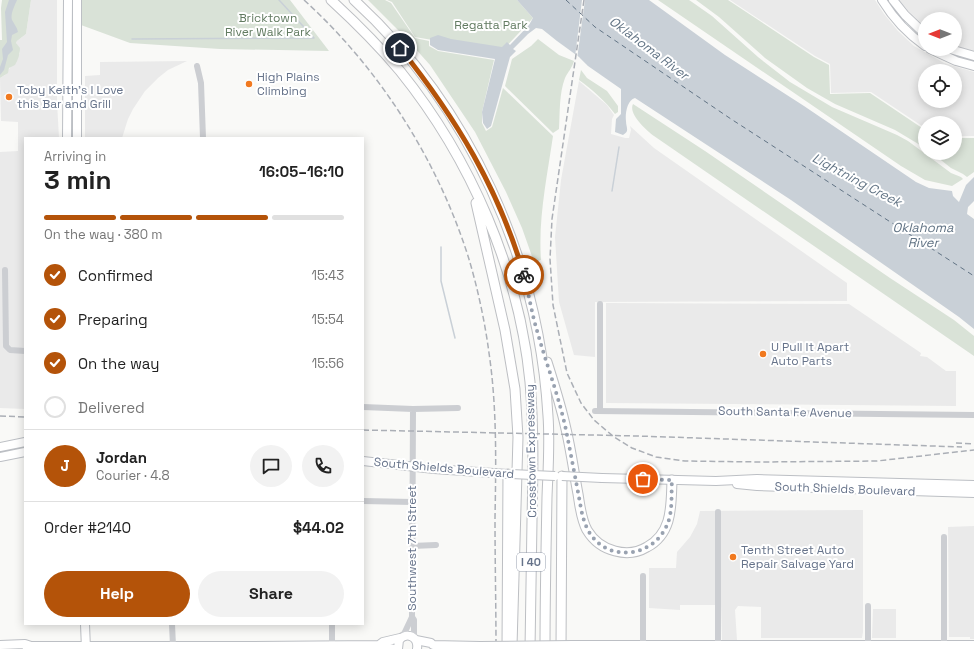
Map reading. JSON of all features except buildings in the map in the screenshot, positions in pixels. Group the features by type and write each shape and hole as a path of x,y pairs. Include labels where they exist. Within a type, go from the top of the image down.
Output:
{"highway":[{"name":"Crosstown Expressway","path":"331,0 367,34 400,71 446,137 472,184 495,238 510,283 524,344 530,382 533,463 530,649"},
{"name":"Crosstown Expressway","path":"354,0 380,25 426,80 450,114 476,157 494,196 514,246 524,277 538,333 544,374 548,423 545,649"},
{"path":"472,184 505,330 515,389 518,437 514,601 510,647"},
{"path":"538,333 563,416 582,514 587,529 592,536 604,547 618,552 635,552 642,550 655,542 663,532 669,520 672,480"},
{"path":"510,474 510,647"},
{"path":"561,649 562,476"}],"main road":[{"path":"67,137 68,0"},
{"path":"77,0 77,137"},
{"path":"882,0 900,24 918,40"},
{"path":"893,0 904,15 918,28"},
{"path":"962,52 974,56"},
{"path":"945,56 974,66"},
{"path":"0,447 24,442"},
{"path":"0,457 24,452"},
{"name":"South Shields Boulevard","path":"364,460 434,468 510,474 602,478 716,481 757,479 974,485"},
{"name":"South Shields Boulevard","path":"716,481 757,486 974,493"},
{"path":"85,625 86,648"},
{"path":"379,645 383,642 409,635 415,639 431,643 433,645"},
{"path":"398,649 398,643 402,637"},
{"path":"415,639 418,642 417,649"},
{"path":"424,649 433,645 510,647 718,644 974,645"},
{"path":"0,646 86,648 379,645 394,649"}],"street":[{"path":"197,66 201,83 203,137"},
{"path":"6,270 3,308 6,343 8,348 13,350 24,350"},
{"name":"South Santa Fe Avenue","path":"600,304 598,411 974,415"},
{"path":"364,407 413,409 458,408"},
{"name":"Southwest 7th Street","path":"402,637 412,617 413,409"},
{"path":"364,501 412,502"},
{"path":"718,512 718,644"},
{"path":"944,537 944,644"},
{"path":"412,546 436,545"},
{"path":"643,576 643,645"},
{"path":"868,606 868,644"},
{"path":"412,617 414,620 415,639"},
{"path":"172,625 172,646"},
{"path":"332,625 332,646"}],"shaded area":[{"path":"31,0 57,0 57,102 59,137 24,137 24,409 0,408 0,152 18,151 18,122 1,121 0,78 5,75 11,66 13,66 20,53 16,43 26,34"},
{"path":"730,0 875,0 898,31 918,48 918,56 932,56 947,64 918,64 918,108 962,108 962,68 974,72 974,136 962,136 962,116 918,116 918,123 871,92 831,93 830,64 815,56"},
{"path":"899,0 974,0 974,51 962,48 962,12 918,12 918,22"},
{"path":"187,61 168,70 145,91 128,119 122,137 85,137 85,76 100,75 100,62"},
{"path":"579,81 607,105 614,115 612,119 611,134 629,138 631,130 630,126 654,148 847,283 847,301 595,302 595,357 574,355 559,302 555,237 561,180"},
{"name":"U Pull It Apart Auto Parts","path":"606,303 849,304 921,353 920,356 927,357 946,371 956,371 956,406 606,403"},
{"path":"863,510 862,638 761,638 761,607 738,606 735,610 737,640 722,640 721,605 680,605 680,610 649,608 649,568 676,568 677,552 690,537 697,524 700,511"},
{"path":"974,526 974,639 970,639 970,637 949,637 948,527"},
{"path":"873,609 896,609 896,638 872,638"}],"green space":[{"path":"2,0 31,0 26,34 16,43 20,48 18,59 15,65 9,68 8,73 0,78 0,40 2,40"},
{"name":"Bricktown River Walk Park","path":"81,0 290,0 329,51 220,49 130,43 81,25"},
{"path":"368,0 385,0 391,3 415,38 429,41 429,46 438,51 494,60 482,112 482,123 486,131 492,127 503,88 553,136 542,214 540,245 541,260 534,262 522,228 506,192 475,132 430,65 404,36"},
{"name":"Regatta Park","path":"387,0 517,0 533,18 501,52 415,37 392,2"},
{"path":"658,0 689,0 712,16 758,57 790,82 832,107 908,141 918,148 918,160 934,160 951,173 963,179 952,186 925,180 901,166"},
{"path":"696,0 728,0 814,57 829,65 830,94 870,93 918,125 918,144 895,130 835,104 807,88 765,58 719,17"},
{"path":"538,39 559,55 574,61 565,78 562,90 559,129 553,133 505,86 512,59 531,46"},
{"path":"581,70 587,78 607,91 618,106 618,112 615,114 598,96 579,80"},
{"path":"633,104 705,151 954,320 974,336 974,356 654,136 635,117 632,108"},
{"path":"962,138 974,138 974,172 967,177 941,160 962,160"}],"water":[{"path":"9,0 17,0 13,10 12,20 18,32 12,35 11,41 13,50 8,55 4,70 0,75 0,67 3,59 2,49 7,42 5,12"},
{"name":"Oklahoma River","path":"517,0 649,0 725,55 804,106 916,182 929,188 952,191 953,196 959,202 966,185 974,177 974,201 968,207 967,214 974,219 974,329 791,200 635,98 628,104 626,115 626,132 623,135 615,132 616,119 621,114 621,89 588,66 579,57 542,29 536,28 513,49 516,51 510,57 491,126 487,129 483,123 482,112 495,59 438,50 430,45 430,38 438,35 451,39 502,47 507,42 510,45 529,25 533,18"}],"pier":[{"path":"582,0 585,0 577,59 575,57"}],"waterway":[{"path":"279,0 314,38"},
{"path":"132,39 314,38"},
{"path":"612,191 619,147"},
{"path":"441,247 441,281 455,338"}],"ferry route":[{"path":"566,0 595,27 731,119 974,276"}],"railway":[{"path":"304,0 357,55 381,85 402,117 422,150 440,185 468,256 478,291 485,329 492,373 495,414 496,649"},
{"path":"584,0 552,219 550,259 553,305 567,373 581,403 594,420 614,437 632,448 656,457 685,461 877,461 974,450"},
{"path":"0,416 24,417"},
{"path":"364,430 638,436 962,447"},
{"path":"956,443 974,444"}],"way so far":[{"path":"524,275 538,333 560,403 584,523 597,542 604,547 626,553 642,550 655,542 667,526 671,504 672,480 643,479"}],"place":[{"name":"High Plains Climbing","path":"249,84"},
{"name":"Toby Keith's I Love this Bar and Grill","path":"9,97"},
{"name":"U Pull It Apart Auto Parts","path":"763,354"},
{"name":"Tenth Street Auto Repair Salvage Yard","path":"733,557"}],"route":[{"path":"400,48 439,98 476,157 505,222 524,275"}],"water label":[{"name":"Lightning Creek","path":"857,180"}]}
